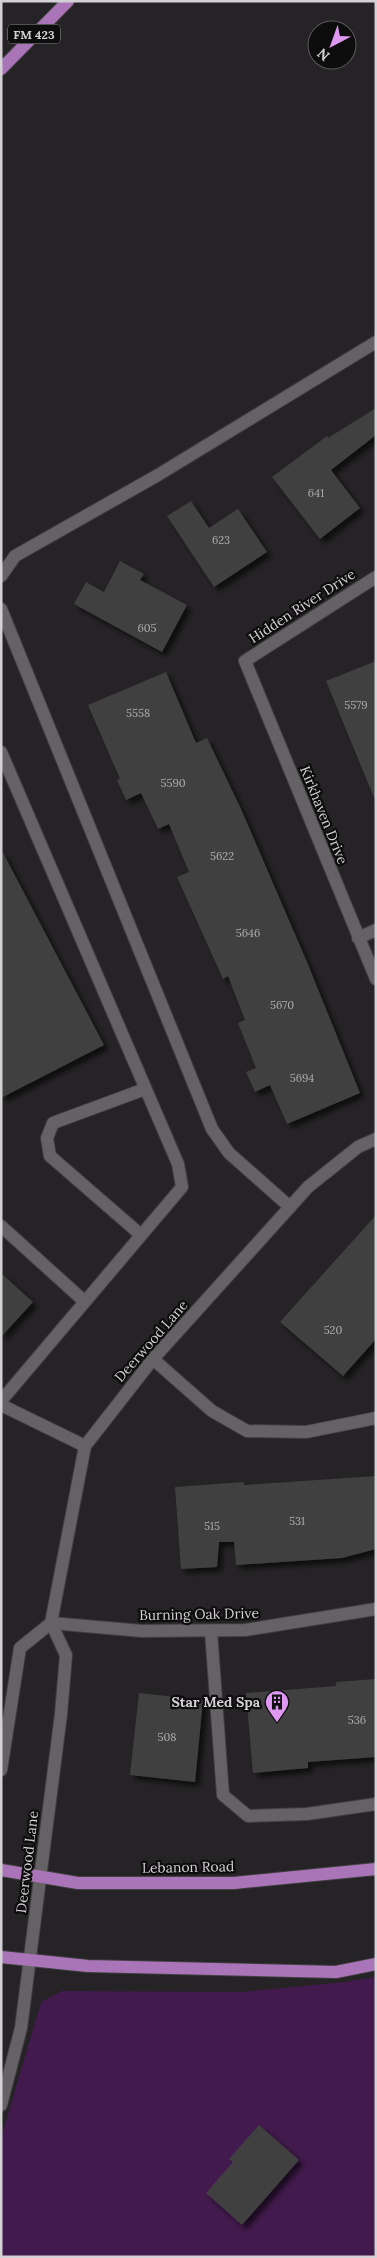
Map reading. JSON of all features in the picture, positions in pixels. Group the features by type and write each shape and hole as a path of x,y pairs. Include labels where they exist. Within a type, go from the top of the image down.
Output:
{"main road":[{"name":"FM 423","path":"1,69 68,1"},
{"name":"Lebanon Road","path":"1,1870 78,1883 234,1883 376,1869"},
{"path":"1,1957 88,1966 336,1972 376,1964"}],"street":[{"path":"1,576 15,556 158,475 376,342"},
{"name":"Hidden River Drive","path":"245,661 376,577"},
{"path":"1,609 212,1129 229,1153 290,1207"},
{"name":"Kirkhaven Drive","path":"245,661 376,979"},
{"path":"1,752 178,1164 182,1187 1,1401"},
{"path":"358,938 376,930"},
{"path":"141,1235 50,1156 47,1138 53,1123 145,1089"},
{"name":"Deerwood Lane","path":"1,2105 20,2028 61,1714 66,1655 51,1623 85,1446 153,1358 308,1187 358,1147 376,1139"},
{"path":"1,1226 84,1301"},
{"path":"153,1358 212,1411 247,1431 306,1432 376,1418"},
{"path":"1,1405 85,1446"},
{"name":"Burning Oak Drive","path":"51,1623 142,1631 245,1630 376,1610"},
{"path":"1,1770 20,1648 51,1623"},
{"path":"211,1630 223,1795 248,1816 307,1814 376,1804"}],"shaded area":[{"path":"376,1977 376,2257 1,2257 1,2138 41,2002 62,1991 240,1992 345,1982"}],"building":[{"path":"376,408 376,435 331,470 360,508 320,539 272,477 327,436 328,438"},
{"path":"191,501 209,528 238,509 267,552 214,587 167,516"},
{"path":"120,561 144,574 140,580 187,605 162,652 74,604 86,582 104,592"},
{"path":"376,661 376,800 375,800 326,681"},
{"path":"166,672 196,743 207,738 241,809 307,962 360,1093 287,1124 270,1085 255,1092 246,1072 256,1068 238,1023 245,1020 228,976 223,979 177,877 189,872 169,824 158,829 141,793 126,800 117,780 120,779 88,705"},
{"path":"1,849 104,1045 1,1098"},
{"path":"376,1215 376,1339 343,1376 280,1322"},
{"path":"1,1273 33,1302 1,1337"},
{"path":"376,1476 376,1549 342,1558 236,1565 234,1542 219,1542 217,1567 181,1569 175,1487 244,1482 244,1485"},
{"path":"376,1679 376,1757 308,1762 308,1768 253,1773 246,1693 336,1686 336,1682"},
{"path":"139,1693 203,1700 195,1782 130,1775"},
{"path":"259,2125 299,2160 242,2225 206,2193 233,2162 229,2159"}],"place":[{"name":"Star Med Spa","path":"277,1723"}]}
